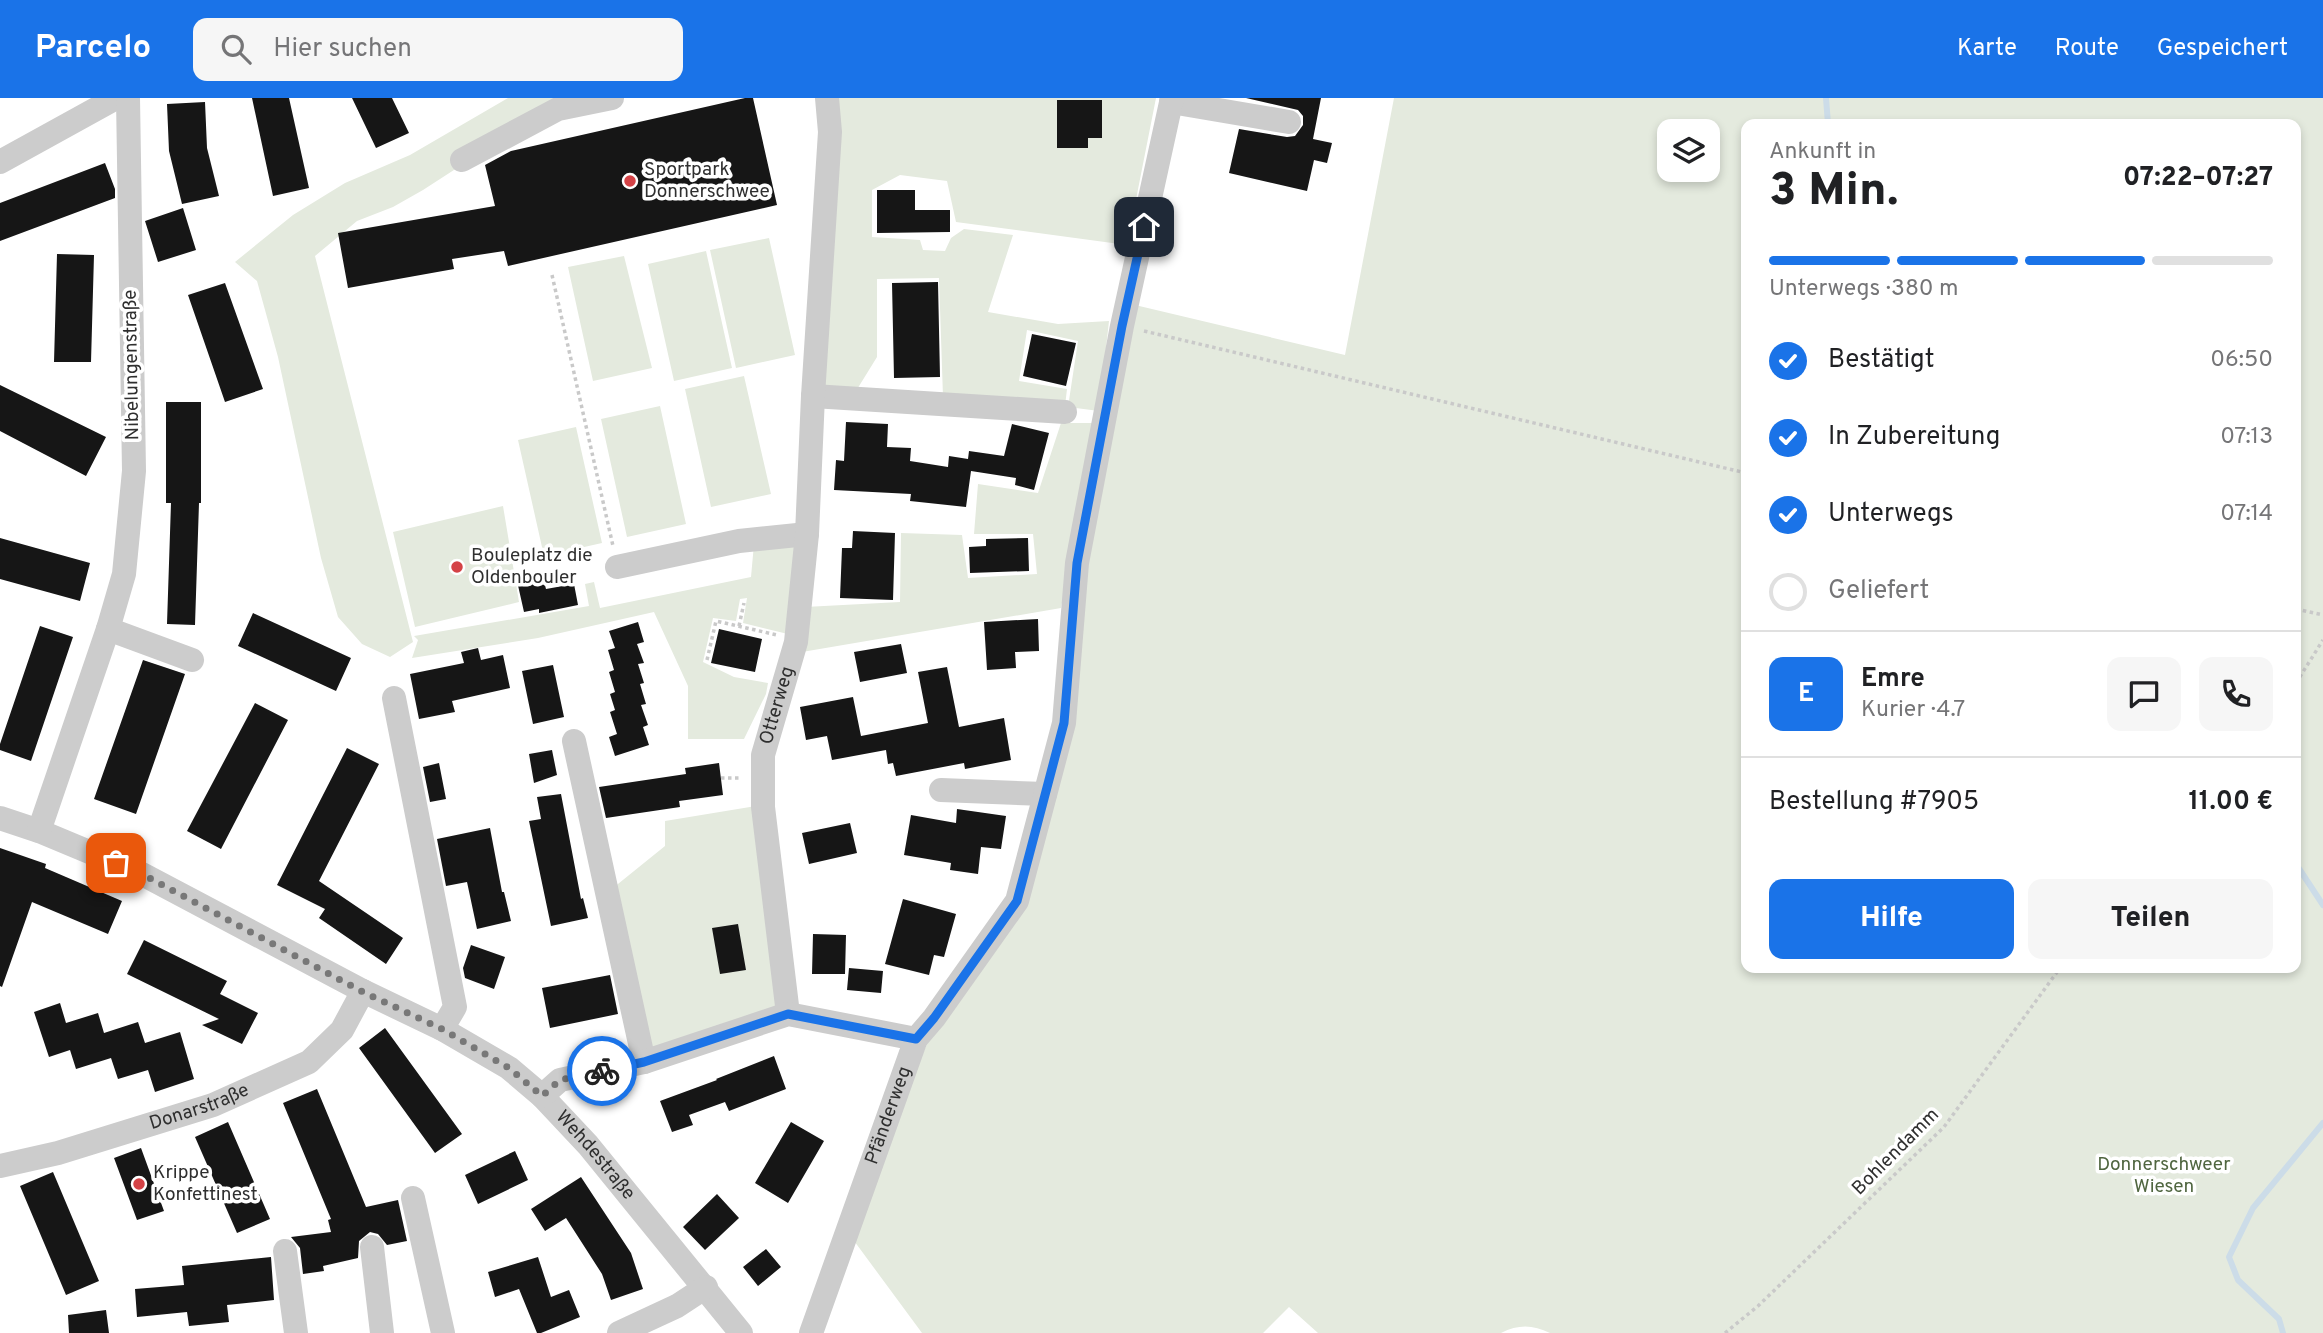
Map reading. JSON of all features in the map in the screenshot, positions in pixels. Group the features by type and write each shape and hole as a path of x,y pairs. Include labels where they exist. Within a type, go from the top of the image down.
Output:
{"street":[{"path":"0,162 116,98"},
{"name":"Nibelungenstraße","path":"39,831 124,574 134,471 128,98"},
{"path":"463,160 558,109 612,98"},
{"name":"Otterweg","path":"788,1014 763,807 763,755 796,640 807,534 830,132 827,98"},
{"path":"1172,100 1289,122"},
{"name":"Pfänderweg","path":"811,1333 916,1039 934,1018 1017,901 1064,723 1077,563 1122,326 1172,100"},
{"path":"813,396 1065,412"},
{"path":"617,566 739,541 807,534"},
{"path":"108,629 192,660"},
{"path":"394,698 455,1007 442,1029"},
{"path":"574,741 644,1062"},
{"path":"941,790 1045,794"},
{"name":"Wehdestraße","path":"0,818 39,831 142,874 363,992 442,1029 509,1068 542,1096 588,1145 741,1333"},
{"name":"Donarstraße","path":"0,1166 58,1153 213,1105 309,1062 342,1030 363,992"},
{"path":"542,1096 560,1080 644,1062 788,1014 916,1039"},
{"path":"413,1198 443,1333"},
{"path":"372,1247 382,1333"},
{"path":"285,1251 296,1333"},
{"path":"619,1333 677,1306 705,1287"}],"path":[{"path":"552,275 617,566"},
{"path":"1122,326 1741,472"},
{"path":"738,626 744,603"},
{"path":"2301,610 2323,615"},
{"path":"707,660 716,621 796,640"},
{"path":"2301,674 2323,640"},
{"name":"Bohlendamm","path":"1726,1333 1758,1306 1944,1127 2056,973"}],"green space":[{"path":"508,98 560,98 559,102 423,190 393,207 357,221 315,256 413,642 390,657 362,644 338,617 321,558 278,357 257,281 235,262 293,215 345,183 410,155"},
{"path":"836,98 1156,98 1127,245 956,222 947,181 900,175 872,190 872,237 920,240 923,250 945,251 951,238 964,229 1013,235 988,312 1058,324 1109,321 1099,411 1068,407 1078,341 1027,330 1019,381 1067,389 1065,406 943,397 939,278 877,279 877,357 856,391 821,390"},
{"name":"Donnerschweer Wiesen","path":"1394,98 2323,98 2323,1333 1550,1333 1526,1327 1501,1333 1318,1333 1289,1307 1263,1333 922,1333 849,1234 931,1034 1025,900 1082,561 1135,305 1345,355"},
{"path":"769,238 795,355 736,368 710,250"},
{"path":"706,251 732,368 674,381 648,264"},
{"path":"624,256 652,368 593,381 568,267"},
{"path":"744,376 771,494 711,507 685,389"},
{"path":"660,406 686,524 627,537 601,419"},
{"path":"1061,423 1094,423 1061,608 802,652 805,607 900,602 901,533 962,535 968,578 1037,574 1033,534 974,534 978,484 1038,493"},
{"path":"576,427 602,543 544,556 518,440"},
{"name":"Bouleplatz die Oldenbouler","path":"503,506 519,602 415,627 393,532"},
{"path":"802,539 792,635 743,623 747,598 740,599 736,621 713,618 703,662 734,677 768,683 766,694 744,739 688,739 688,686 654,612 538,638 412,658 418,640 414,636 589,606 585,584 594,582 600,608 751,577 754,544"},
{"path":"756,806 780,1011 647,1053 613,888 665,846 665,821"}],"building":[{"path":"252,98 289,98 309,188 273,196"},
{"path":"352,98 392,98 409,133 376,148"},
{"name":"Sportpark Donnerschwee","path":"753,98 777,205 508,266 504,251 452,259 454,269 348,288 338,233 495,206 485,165 511,151"},
{"path":"1246,98 1321,98 1313,139 1332,143 1327,163 1314,160 1307,191 1229,173 1239,129 1287,137 1295,136 1303,125 1303,116 1298,110"},
{"path":"1057,100 1102,100 1102,138 1088,138 1088,148 1057,148"},
{"path":"205,102 207,148 219,196 182,204 169,151 167,104"},
{"path":"105,163 115,189 115,198 0,241 0,203"},
{"path":"877,190 915,190 915,210 950,210 950,232 877,233"},
{"path":"183,208 196,250 158,262 145,221"},
{"path":"57,254 94,255 91,362 54,362"},
{"path":"938,282 940,377 894,378 892,283"},
{"path":"225,283 263,389 225,402 188,295"},
{"path":"1032,334 1076,343 1066,386 1023,376"},
{"path":"0,385 106,437 86,476 0,431"},
{"path":"166,402 201,402 201,503 195,625 167,624 171,503 166,503"},
{"path":"846,422 888,424 887,447 911,448 910,461 948,467 949,456 968,459 969,451 1004,456 1012,424 1049,433 1034,490 1015,485 1016,478 971,471 966,507 910,501 911,494 834,490 836,460 844,461"},
{"path":"853,531 895,533 893,600 840,598 842,548 852,548"},
{"path":"0,538 90,563 80,601 0,579"},
{"path":"1028,538 1029,571 970,573 969,547 986,546 986,539"},
{"path":"542,574 546,589 574,584 578,605 539,613 539,609 524,612 517,581"},
{"path":"253,613 351,658 336,691 238,646"},
{"path":"1038,619 1039,651 1015,652 1016,668 987,670 984,622"},
{"path":"638,622 644,642 637,644 644,663 638,664 644,683 640,684 646,704 641,705 648,725 643,727 649,745 615,756 609,737 617,734 610,712 615,710 610,694 615,692 609,672 614,670 608,650 615,648 609,631"},
{"path":"40,626 73,637 31,761 0,750 0,744"},
{"path":"719,629 762,639 755,672 711,663"},
{"path":"901,644 907,673 860,682 854,652"},
{"path":"478,648 481,660 503,655 510,688 452,701 455,712 419,719 410,674 464,663 461,652"},
{"path":"143,660 185,674 136,814 94,799"},
{"path":"553,665 564,717 533,724 522,671"},
{"path":"947,667 959,727 1004,718 1011,760 965,769 964,763 896,776 893,763 888,764 886,750 832,760 827,736 806,740 800,707 853,697 861,736 928,723 918,672"},
{"path":"255,703 288,720 221,849 187,831"},
{"path":"347,748 379,764 319,881 403,938 386,964 319,918 325,909 277,885"},
{"path":"552,750 557,775 534,783 529,754"},
{"path":"439,763 446,799 430,802 423,767"},
{"path":"719,763 723,795 679,801 680,807 606,818 599,787 686,774 685,768"},
{"path":"561,794 581,899 583,898 588,918 551,926 529,821 541,819 537,797"},
{"path":"957,809 1006,816 1001,849 981,847 978,874 950,870 951,863 904,855 911,815 956,823"},
{"path":"850,823 857,853 809,864 802,833"},
{"path":"490,828 502,892 511,921 477,929 467,882 446,886 437,839"},
{"path":"0,848 46,864 45,868 122,901 108,934 32,902 2,987 0,986"},
{"path":"903,899 956,914 944,957 934,955 929,975 885,964"},
{"path":"738,924 746,970 720,974 712,928"},
{"path":"813,934 846,935 845,974 812,974"},
{"path":"144,940 227,981 220,994 258,1013 242,1044 202,1025 219,1019 127,974"},
{"path":"471,945 505,957 494,989 465,978 463,968"},
{"path":"849,968 883,971 881,993 847,990"},
{"path":"610,975 618,1014 550,1028 542,988"},
{"path":"60,1003 66,1023 98,1013 104,1033 138,1022 145,1043 180,1032 194,1079 155,1092 148,1070 118,1079 111,1058 76,1069 70,1050 49,1057 34,1012"},
{"path":"385,1028 462,1134 435,1153 359,1048"},
{"path":"774,1056 786,1089 729,1111 725,1102 689,1115 693,1125 672,1132 660,1101"},
{"path":"317,1089 366,1207 398,1200 407,1241 387,1245 378,1234 370,1232 359,1241 358,1258 323,1266 324,1271 303,1274 300,1248 291,1237 331,1232 328,1220 331,1219 283,1103"},
{"path":"228,1122 270,1219 237,1233 195,1137"},
{"path":"791,1122 824,1141 788,1203 755,1183"},
{"name":"Krippe Konfettinest","path":"141,1148 164,1211 137,1220 114,1158"},
{"path":"515,1151 528,1180 478,1204 465,1175"},
{"path":"53,1172 99,1281 66,1295 20,1186"},
{"path":"581,1177 631,1253 643,1289 611,1300 602,1274 566,1218 545,1231 531,1209"},
{"path":"717,1194 739,1218 705,1250 683,1227"},
{"path":"766,1249 781,1267 758,1286 743,1267"},
{"path":"271,1257 274,1300 227,1305 229,1322 189,1326 187,1312 137,1317 135,1289 184,1285 182,1266"},
{"path":"538,1257 551,1297 569,1290 580,1317 541,1333 537,1333 519,1289 495,1297 488,1272"},
{"path":"106,1310 109,1333 69,1333 68,1315"}],"waterway":[{"path":"1826,98 1828,119"},
{"path":"2301,872 2323,905"},
{"path":"2283,1333 2279,1319 2238,1280 2229,1257 2253,1208 2323,1123"}],"way so far":[{"path":"116,863 142,874 363,992 442,1029 509,1068 542,1096 560,1080 602,1071"}],"place":[{"name":"Sportpark Donnerschwee","path":"630,181"},
{"name":"Bouleplatz die Oldenbouler","path":"457,567"},
{"name":"Krippe Konfettinest","path":"139,1184"}],"route":[{"path":"602,1071 644,1062 788,1014 916,1039 934,1018 1017,901 1064,723 1077,563 1122,326 1144,227"}]}
